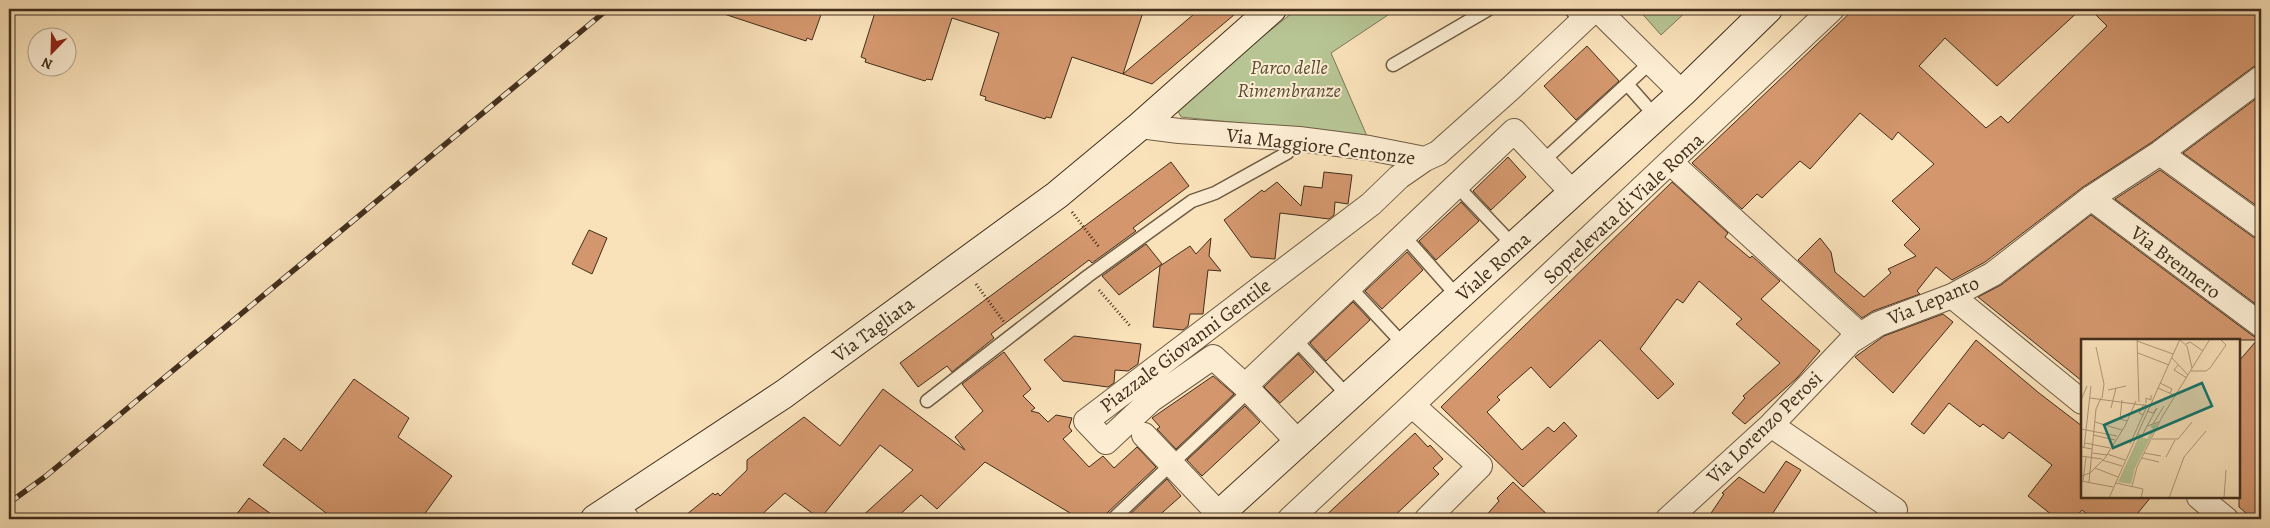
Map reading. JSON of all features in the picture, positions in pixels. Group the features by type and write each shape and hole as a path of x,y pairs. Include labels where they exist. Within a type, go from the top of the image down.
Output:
{"street":[{"name":"Via Tagliata","path":"612,515 784,394 1057,195 1140,126 1272,9"},
{"name":"Viale Roma","path":"1216,517 1656,117 1768,9"},
{"name":"Soprelevata di Viale Roma","path":"1290,519 1671,163 1832,9"},
{"name":"Via Maggiore Centonze","path":"1140,126 1179,131 1299,139 1369,148 1424,159 1438,153 1504,95 1586,12 1651,62 1682,93"},
{"name":"Via Lepanto","path":"1860,335 1878,324 1952,296 1993,274 2091,198 2160,153 2261,78"},
{"path":"1248,388 1295,339 1514,131 1573,193"},
{"path":"2160,153 2261,226"},
{"name":"Piazzale Giovanni Gentile","path":"1299,443 1248,388 1213,357 1151,400 1106,442 1086,420 1371,204 1399,177 1424,159"},
{"path":"1671,163 1860,335"},
{"name":"Via Brennero","path":"2091,198 2261,325"},
{"path":"1952,296 2081,401"},
{"name":"Via Lorenzo Perosi","path":"1668,519 1771,425 1845,347 1860,335"},
{"path":"1412,405 1480,466 1427,519"},
{"path":"1771,425 1895,510 1890,519"},
{"path":"1144,435 1216,517"},
{"path":"2200,498 2226,519"}],"lane":[{"path":"1393,65 1489,9"},
{"path":"1543,161 1651,62"},
{"path":"1626,84 1656,117"},
{"path":"927,401 1088,276 1192,201 1215,193 1287,153 1299,139"},
{"path":"1457,186 1514,246"},
{"path":"1404,236 1458,297"},
{"path":"1350,287 1404,346"},
{"path":"1295,339 1349,397"},
{"path":"1113,519 1171,465 1248,388"}],"path":[{"path":"1081,222 1110,261"},
{"path":"1088,276 1131,327"}],"green space":[{"name":"Parco delle Rimembranze","path":"1297,9 1397,9 1331,53 1367,136 1181,117 1178,111 1181,102"},
{"path":"1638,9 1689,9 1661,35"}],"building":[{"path":"719,9 823,9 812,40 807,38 806,41 718,12"},
{"path":"876,9 1144,9 1123,74 1072,57 1051,118 1046,117 1045,119 985,100 986,97 980,95 999,33 952,18 932,80 927,79 925,81 865,62 866,59 861,57"},
{"path":"1200,9 1241,9 1152,84 1123,74"},
{"path":"1854,9 2081,9 1997,86 1945,38 1919,66 1986,128 2001,116 2008,123 2107,26 2090,9 2261,9 2261,65 2253,67 2152,142 2083,187 1985,262 1952,280 1936,267 1917,291 1920,294 1873,311 1862,318 1798,260 1820,238 1831,252 1835,272 1864,297 1891,273 1888,269 1916,256 1904,245 1920,229 1892,201 1934,164 1898,132 1892,140 1860,113 1810,169 1800,161 1762,198 1757,194 1742,209 1692,163"},
{"path":"1587,46 1619,81 1576,120 1544,86"},
{"path":"2261,95 2261,209 2183,153"},
{"path":"1508,157 1526,177 1491,210 1473,191"},
{"path":"1171,162 1189,186 1133,228 1136,231 1092,263 1089,260 991,334 994,338 952,372 947,366 918,387 900,363"},
{"path":"2160,170 2253,237 2261,239 2261,308 2115,199"},
{"path":"1324,172 1352,175 1348,204 1335,202 1334,215 1329,219 1280,213 1275,259 1251,257 1224,220 1262,190 1264,192 1277,182 1301,206 1304,186 1322,188"},
{"path":"1672,182 1728,233 1725,237 1750,258 1752,256 1780,281 1761,299 1820,351 1797,378 1745,424 1732,413 1745,398 1743,396 1780,363 1736,324 1742,319 1699,281 1683,303 1677,299 1640,349 1674,384 1658,399 1600,340 1550,388 1531,367 1497,397 1500,400 1487,412 1522,450 1548,427 1554,432 1564,422 1577,436 1523,487 1441,407"},
{"path":"1461,202 1479,221 1436,260 1419,241"},
{"path":"2091,215 2253,336 2261,338 2261,519 2253,519 2239,507 2240,360 2257,340 2081,339 2081,380 1978,297 2001,285"},
{"path":"589,230 607,238 592,274 572,264"},
{"path":"1211,238 1209,256 1221,271 1208,270 1203,314 1190,314 1188,326 1183,330 1153,327 1160,266 1190,246 1196,254"},
{"path":"1146,244 1162,264 1119,295 1102,276"},
{"path":"1407,252 1423,270 1382,309 1365,291"},
{"path":"1353,302 1370,320 1326,361 1310,343"},
{"path":"1943,314 1953,322 1893,393 1855,357 1884,336"},
{"path":"1074,336 1141,344 1138,364 1128,371 1115,370 1114,383 1108,387 1063,381 1044,360"},
{"path":"1976,340 2081,425 2081,498 2150,498 2133,519 2093,519 2082,510 2074,519 2057,519 2028,496 2052,465 2009,432 2003,439 1983,424 1980,427 1949,403 1924,434 1911,424"},
{"path":"1004,352 1031,389 1023,396 1035,408 1031,411 1039,413 1048,422 1056,415 1072,418 1069,427 1072,431 1063,439 1089,467 1103,456 1114,468 1137,447 1156,467 1107,513 1105,519 1080,519 985,462 937,509 921,495 895,519 859,519 913,470 880,445 820,519 785,493 757,519 681,519 713,493 715,495 718,493 720,496 747,470 747,460 804,417 840,446 883,389 965,450 955,437 983,411 962,384"},
{"path":"1298,354 1314,372 1280,403 1264,387"},
{"path":"1213,376 1234,394 1176,449 1157,429 1160,427 1152,418"},
{"path":"354,379 409,418 398,437 452,476 421,519 334,519 263,465 284,438 301,451"},
{"path":"1245,406 1260,422 1202,476 1187,460"},
{"path":"1415,433 1443,459 1433,468 1439,474 1391,519 1322,519"},
{"path":"1786,461 1801,470 1769,519 1707,519 1724,494 1722,493 1739,477 1764,493"},
{"path":"1167,479 1181,496 1155,519 1125,519"},
{"path":"1513,482 1552,519 1483,519 1499,501 1497,498"},
{"path":"249,498 278,519 233,519"}],"railway":[{"path":"9,503 46,476 608,9"}]}
